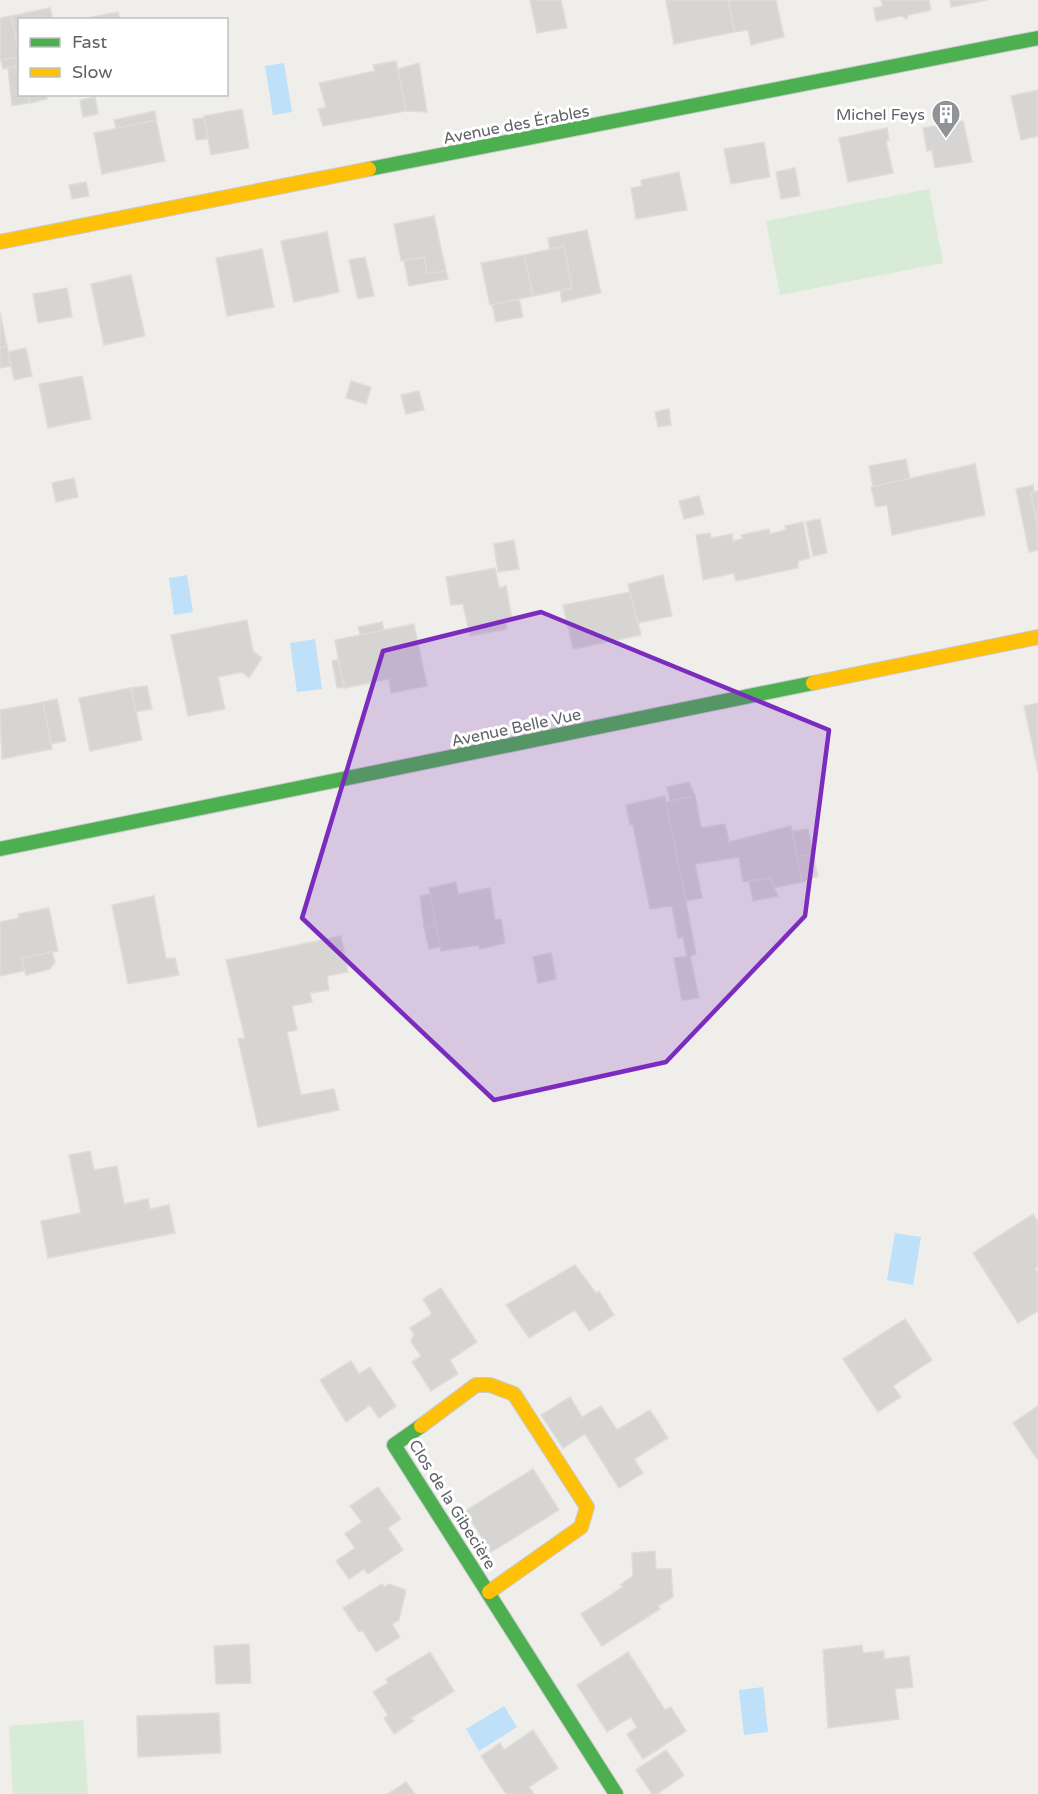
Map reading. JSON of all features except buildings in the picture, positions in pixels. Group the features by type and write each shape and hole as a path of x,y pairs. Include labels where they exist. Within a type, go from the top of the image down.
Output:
{"street":[{"name":"Avenue des Érables","path":"0,242 1038,38"},
{"name":"Avenue Belle Vue","path":"0,849 1038,637"},
{"name":"Clos de la Gibecière","path":"489,1592 581,1527 587,1506 514,1394 490,1385 476,1385 394,1445 616,1794"}],"highlighted area":[{"path":"541,612 829,730 805,916 666,1062 494,1100 302,918 383,651"}],"green space":[{"path":"929,189 943,263 780,295 766,221"},
{"path":"83,1720 88,1794 13,1794 9,1726"}],"water":[{"path":"284,63 292,112 273,115 265,66"},
{"path":"187,575 193,612 174,615 169,578"},
{"path":"315,639 322,689 297,692 290,643"},
{"path":"895,1233 921,1237 913,1285 887,1280"},
{"path":"763,1687 768,1732 744,1735 739,1690"},
{"path":"504,1706 517,1727 479,1751 466,1729"}],"traffic: fast":[{"path":"369,169 1038,38"},
{"path":"0,849 813,683"},
{"path":"421,1426 394,1445 616,1794"}],"traffic: slow":[{"path":"0,242 369,169"},
{"path":"813,683 1038,637"},
{"path":"421,1426 476,1385 490,1385 514,1394 587,1507 581,1527 489,1592"}],"place":[{"name":"Michel Feys","path":"946,140"}]}
